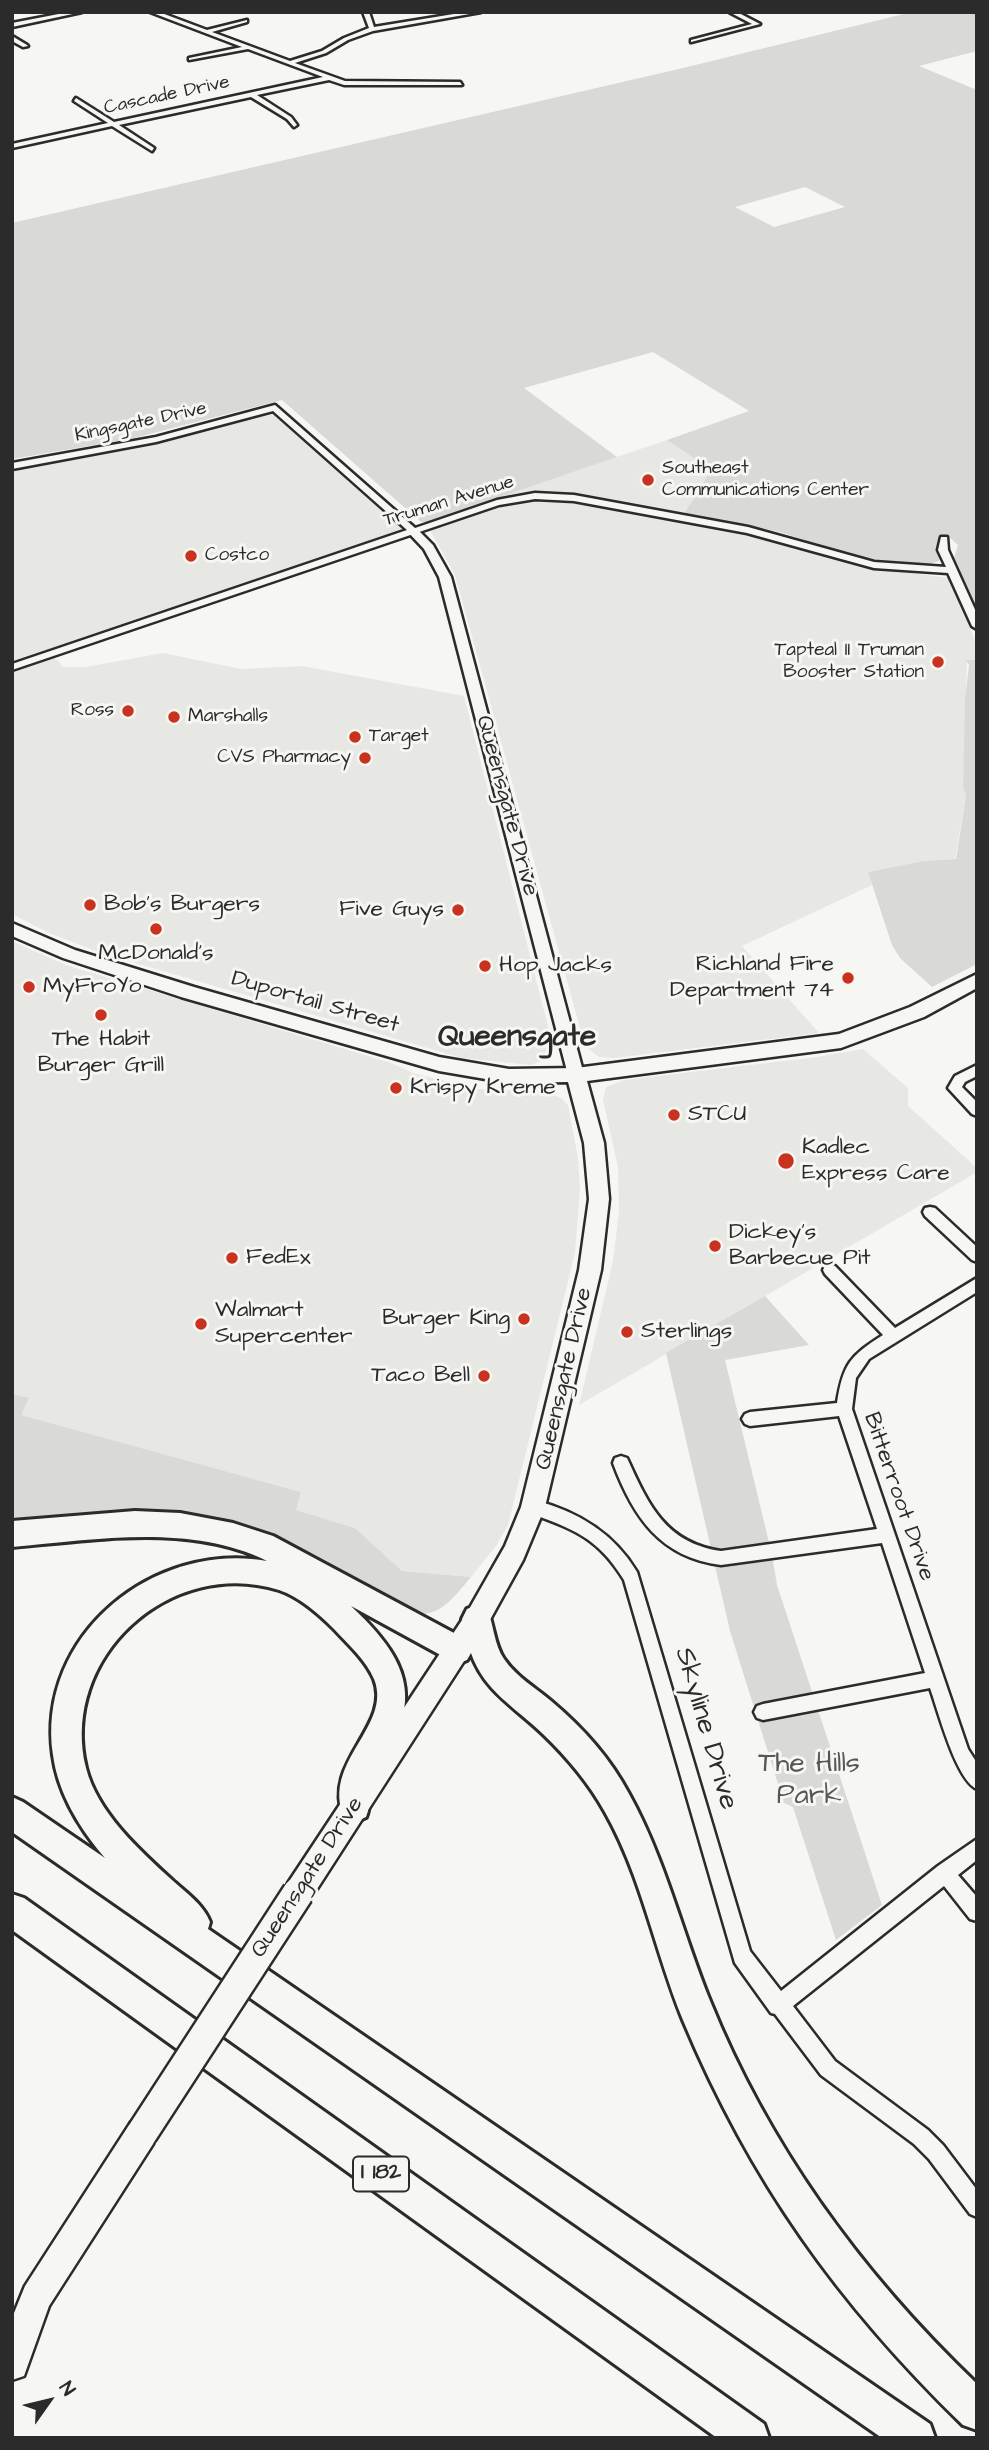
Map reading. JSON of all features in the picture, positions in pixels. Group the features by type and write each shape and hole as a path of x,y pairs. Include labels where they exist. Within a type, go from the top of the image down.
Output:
{"highway":[{"path":"12,1534 135,1524 180,1526 233,1536 263,1545 306,1566 457,1650"},
{"path":"322,2027 170,1901 115,1843 89,1810 77,1788 69,1763 66,1740 72,1690 80,1668 108,1625 130,1605 170,1582 207,1572 228,1570 263,1572 292,1581 317,1595 358,1634 381,1663 390,1683 390,1711 356,1779 355,1805"},
{"path":"477,1619 494,1669 571,1740 595,1768 617,1803 640,1854 709,2040 757,2139 841,2263 910,2344 977,2411"},
{"path":"12,1813 916,2438"},
{"name":"I 182","path":"12,1910 750,2438"}],"main road":[{"name":"Duportail Street","path":"12,929 94,962 439,1064 509,1076 576,1075 841,1041 917,1012 977,980"},
{"name":"Queensgate Drive","path":"36,2297 477,1619 514,1552 533,1507 545,1466 587,1281 599,1199 594,1143 576,1075"},
{"path":"12,2322 36,2297"},
{"path":"12,2364 36,2297"}],"street":[{"path":"12,25 79,12"},
{"path":"366,12 372,29"},
{"path":"289,63 324,52 346,39 372,29 478,12"},
{"path":"693,41 757,24 732,12"},
{"path":"156,13 344,83 460,84"},
{"path":"206,32 245,21"},
{"path":"12,38 25,46"},
{"path":"191,59 247,47"},
{"name":"Cascade Drive","path":"12,146 328,78"},
{"path":"251,94 289,118 295,125"},
{"path":"76,100 113,124 121,126 152,149"},
{"name":"Kingsgate Drive","path":"12,466 143,442 275,408"},
{"name":"Queensgate Drive","path":"275,408 413,531 429,547 445,577 576,1075"},
{"name":"Truman Avenue","path":"12,667 503,501 553,496 748,530 874,565 951,570"},
{"path":"944,539 943,550 977,626"},
{"path":"977,1070 960,1079 955,1087 977,1111"},
{"path":"930,1212 977,1256"},
{"path":"830,1270 892,1335"},
{"name":"Bitterroot Drive","path":"977,1283 892,1335 857,1363 845,1390 844,1409 961,1753 977,1780"},
{"path":"750,1419 844,1409"},
{"path":"621,1463 626,1481 640,1507 672,1540 701,1557 721,1558 887,1535"},
{"name":"Skyline Drive","path":"533,1507 577,1523 615,1553 631,1577 735,1940 750,1969 828,2068 903,2123 936,2152 977,2207"},
{"path":"763,1712 935,1679"},
{"path":"778,2006 977,1848"},
{"path":"945,1873 977,1912"}],"shaded area":[{"path":"275,414 401,528 400,531 12,663 12,469 154,442"},
{"path":"667,440 711,470 684,514 568,493 530,493 490,500"},
{"path":"538,499 555,499 775,540 857,566 949,578 977,645 977,660 967,660 963,787 966,796 955,859 923,861 869,872 872,885 742,946 819,1033 614,1058 599,1057 585,1046 455,575 431,532 432,528 493,508"},
{"path":"163,653 241,669 302,666 464,696 553,1046 550,1057 531,1065 462,1058 101,953 49,933 12,914 12,669 53,655 63,667 86,667"},
{"path":"12,941 66,965 391,1063 413,1073 479,1089 545,1092 561,1098 568,1105 578,1158 580,1189 575,1253 508,1525 496,1546 471,1577 402,1571 355,1528 296,1510 301,1492 20,1415 29,1399 12,1394"},
{"path":"863,1049 908,1088 908,1106 977,1168 977,1172 579,1405 613,1261 619,1212 618,1167 603,1100 606,1087 624,1080"}],"green space":[{"path":"912,12 977,12 977,51 919,66 977,90 977,608 954,558 958,545 949,537 942,537 938,542 939,561 920,566 901,566 861,560 774,531 684,514 711,470 667,440 749,411 653,352 524,388 617,457 427,522 421,522 282,400 130,439 12,459 12,223 683,68","holes":["805,187 845,207 774,227 735,207"]},
{"path":"966,660 977,660 977,964 932,987 900,958 892,945 868,872 923,861 956,859 966,796 963,787 965,699 969,665"},
{"name":"The Hills Park","path":"765,1296 809,1345 725,1360 777,1585 882,1905 836,1940 793,1807 784,1803 730,1631 666,1353"},
{"path":"12,1394 29,1398 21,1415 301,1492 296,1510 355,1528 402,1571 471,1577 441,1608 425,1614 416,1613 305,1550 269,1535 233,1525 161,1515 12,1521"}],"place":[{"name":"Southeast Communications Center","path":"648,480"},
{"name":"Costco","path":"191,556"},
{"name":"Tapteal II Truman Booster Station","path":"938,662"},
{"name":"Ross","path":"128,711"},
{"name":"Marshalls","path":"174,717"},
{"name":"Target","path":"355,737"},
{"name":"CVS Pharmacy","path":"365,758"},
{"name":"Bob's Burgers","path":"90,905"},
{"name":"Five Guys","path":"458,910"},
{"name":"McDonald's","path":"156,929"},
{"name":"Hop Jacks","path":"485,966"},
{"name":"Richland Fire Department 74","path":"848,978"},
{"name":"MyFroYo","path":"29,987"},
{"name":"The Habit Burger Grill","path":"101,1015"},
{"name":"Krispy Kreme","path":"396,1088"},
{"name":"STCU","path":"674,1115"},
{"name":"Kadlec Express Care","path":"786,1161"},
{"name":"Dickey's Barbecue Pit","path":"715,1246"},
{"name":"FedEx","path":"232,1258"},
{"name":"Burger King","path":"524,1319"},
{"name":"Walmart Supercenter","path":"201,1324"},
{"name":"Sterlings","path":"627,1332"},
{"name":"Taco Bell","path":"484,1376"}],"district":[{"name":"Queensgate","path":"517,1039"}]}
